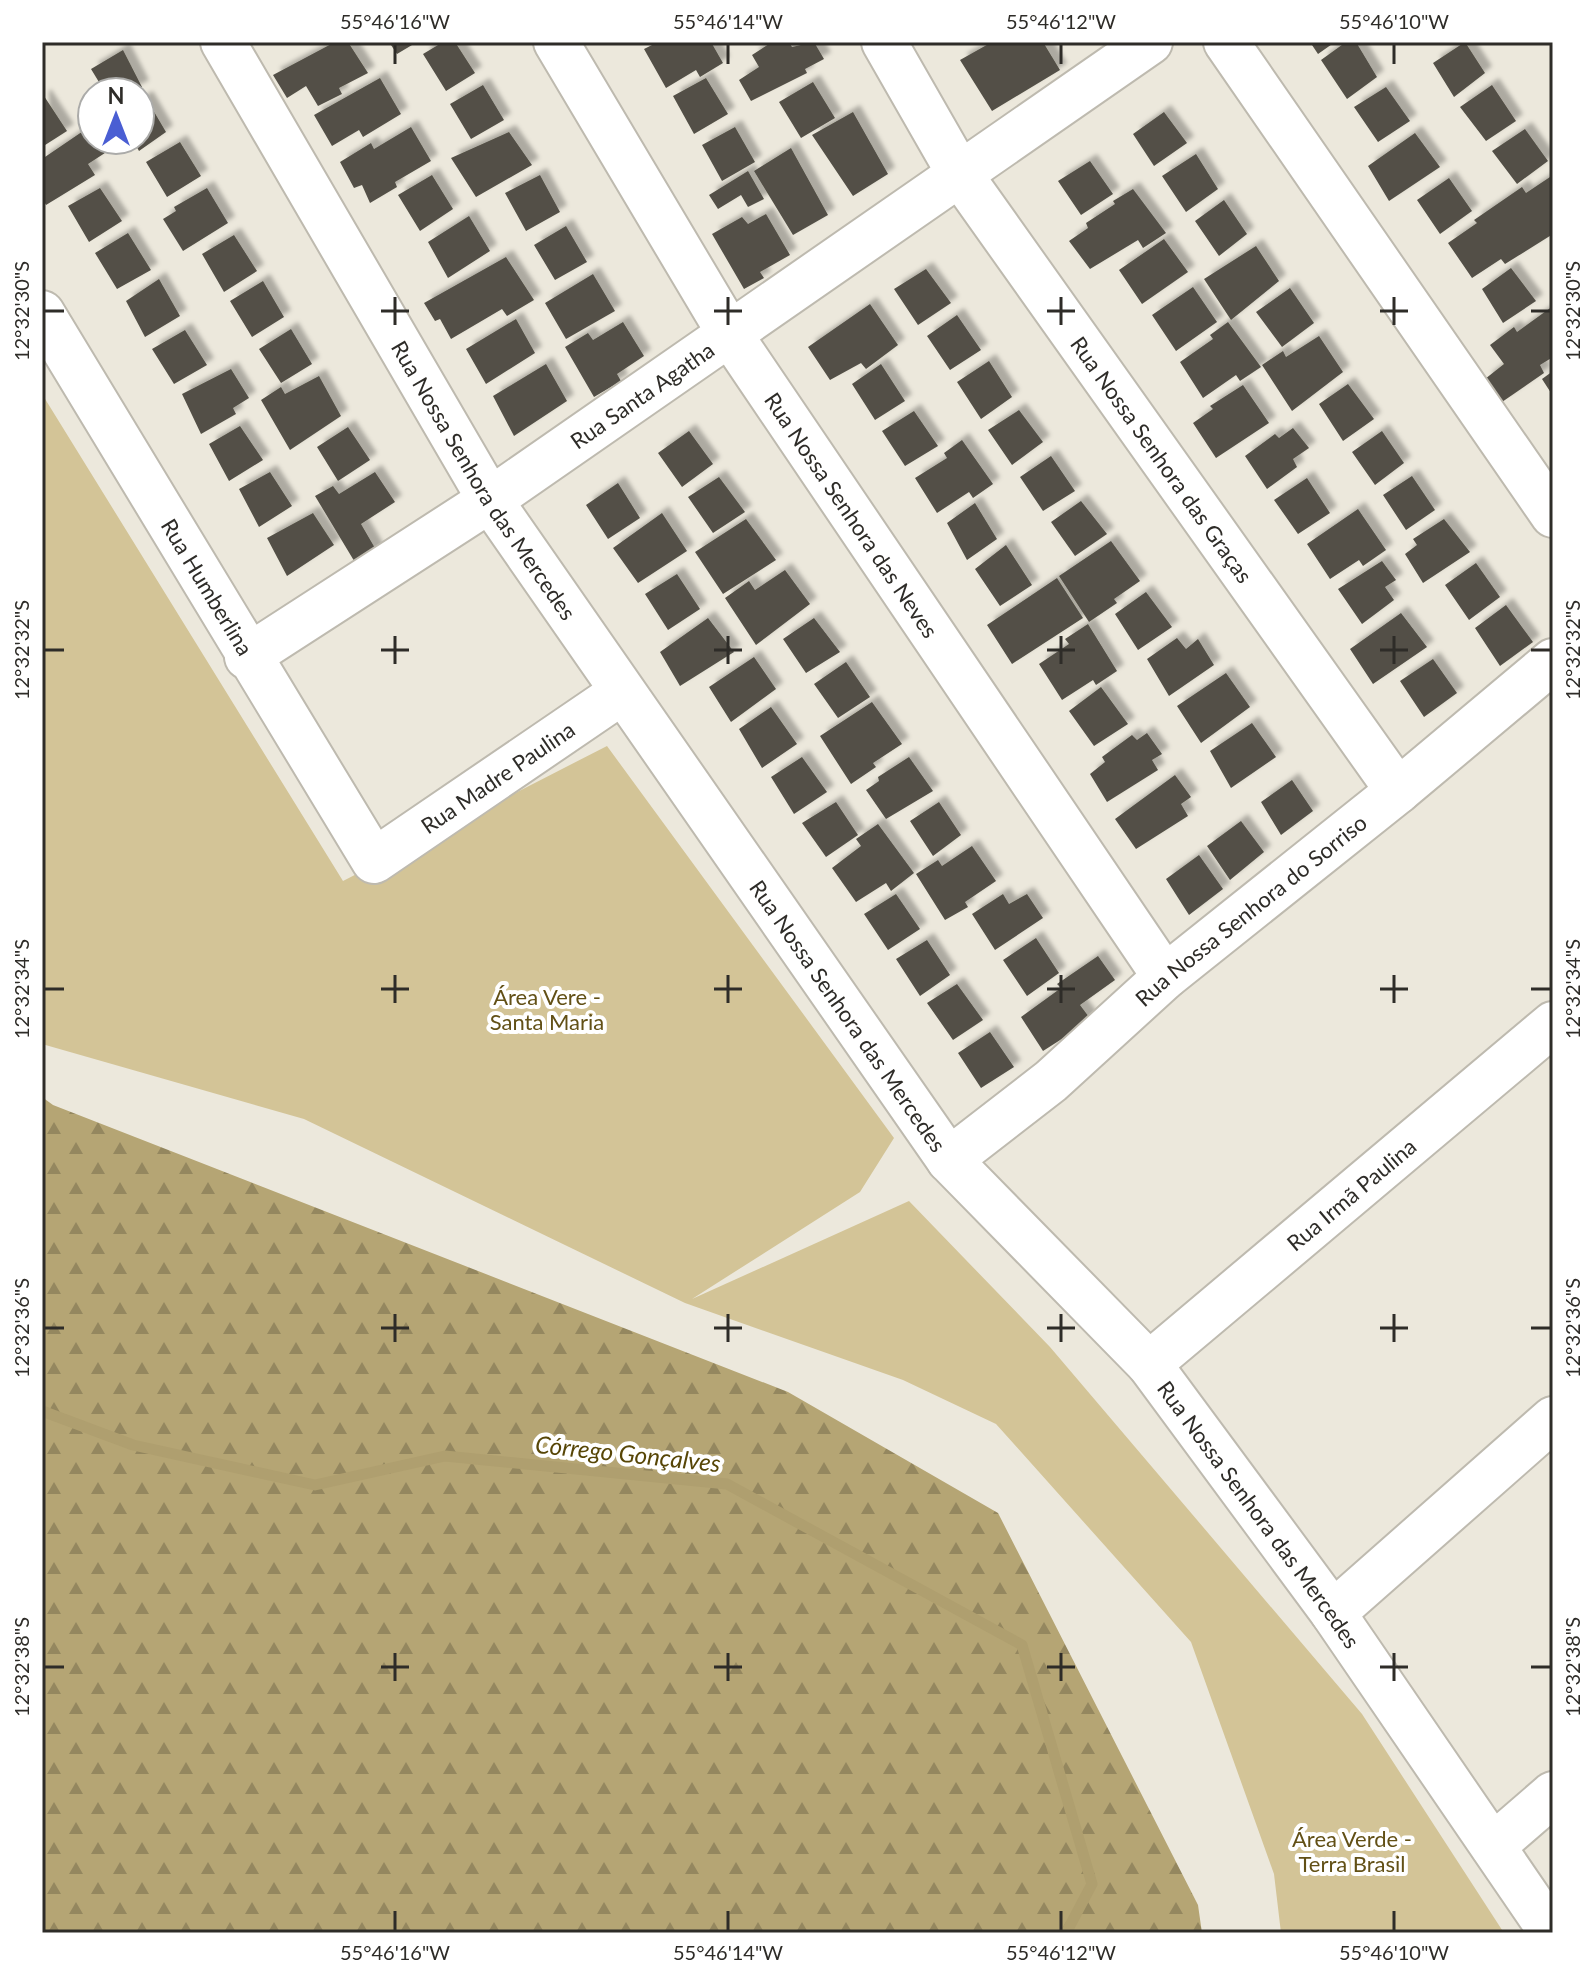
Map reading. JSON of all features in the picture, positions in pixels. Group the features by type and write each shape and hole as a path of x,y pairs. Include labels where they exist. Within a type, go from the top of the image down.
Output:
{"street":[{"name":"Rua Nossa Senhora das Mercedes","path":"223,42 490,500 949,1160 1149,1364 1333,1613 1552,1933"},
{"name":"Rua Nossa Senhora das Neves","path":"556,42 731,336 1165,977"},
{"name":"Rua Nossa Senhora das Graças","path":"884,42 959,173 1398,791"},
{"name":"Rua Santa Agatha","path":"247,657 490,500 731,336 959,173 1150,42"},
{"path":"1226,42 1553,515"},
{"name":"Rua Humberlina","path":"42,313 247,657 374,861"},
{"name":"Rua Nossa Senhora do Sorriso","path":"949,1160 1051,1081 1165,977 1398,791 1553,661"},
{"name":"Rua Madre Paulina","path":"374,861 622,692"},
{"name":"Rua Irmã Paulina","path":"1149,1364 1553,1024"},
{"path":"1333,1613 1553,1419"},
{"path":"1493,1846 1553,1794"}],"green space":[{"name":"Área Vere - Santa Maria","path":"42,394 343,881 607,746 894,1138 860,1192 692,1299 909,1201 1050,1347 1362,1714 1504,1933 1281,1933 1274,1874 1191,1642 996,1424 903,1380 685,1303 304,1119 42,1044"},
{"path":"42,1097 53,1105 788,1392 998,1513 1198,1905 1202,1933 42,1933"}],"building":[{"path":"335,42 348,42 368,73 339,88 342,94 318,106 306,86 287,98 273,75"},
{"path":"389,42 417,42 397,54"},
{"path":"443,42 455,42 475,73 446,91 423,54"},
{"path":"658,42 711,42 723,63 700,77 696,70 666,88 644,49"},
{"path":"772,42 789,42 792,47 814,42 824,59 805,69 807,73 751,101 739,80 759,67 752,55"},
{"path":"992,42 1043,42 1060,70 992,111 960,60"},
{"path":"1310,42 1335,42 1318,54"},
{"path":"1346,42 1356,42 1377,77 1347,99 1321,60"},
{"path":"1465,42 1485,73 1454,97 1433,63"},
{"path":"123,50 136,76 95,76 91,69"},
{"path":"380,78 401,114 363,137 359,130 332,146 314,115"},
{"path":"706,78 728,114 694,134 673,96"},
{"path":"813,82 835,118 801,138 779,102"},
{"path":"483,85 504,120 471,139 450,104"},
{"path":"1492,85 1516,121 1486,141 1460,107"},
{"path":"1386,87 1410,121 1378,142 1354,107"},
{"path":"44,96 67,131 42,147 42,98"},
{"path":"853,112 888,174 853,196 812,135"},
{"path":"1164,112 1187,143 1154,166 1133,134"},
{"path":"156,115 166,132 156,139"},
{"path":"411,127 431,161 395,182 397,187 370,203 362,185 354,188 340,162 371,143 374,149"},
{"path":"735,127 755,162 722,181 702,145"},
{"path":"1525,129 1548,161 1517,184 1492,151"},
{"path":"509,132 532,165 476,197 451,158"},
{"path":"1415,133 1440,167 1389,201 1368,166"},
{"path":"76,136 76,156 100,156 88,164 95,175 46,205 42,198 42,159"},
{"path":"180,142 201,176 167,197 146,162"},
{"path":"791,148 828,215 793,235 754,171"},
{"path":"1196,154 1218,189 1186,212 1162,176"},
{"path":"1090,161 1113,194 1081,215 1058,181"},
{"path":"748,171 764,199 748,207 741,195 718,209 709,195"},
{"path":"432,175 453,209 420,231 398,195"},
{"path":"540,175 560,212 526,231 505,193"},
{"path":"1553,175 1553,227 1550,229 1553,234 1505,264 1501,259 1472,278 1448,243 1477,223 1474,220 1522,187 1526,193"},
{"path":"1449,178 1472,211 1440,234 1417,200"},
{"path":"100,188 122,221 89,242 68,206"},
{"path":"207,188 228,223 183,251 163,219 176,211 174,207"},
{"path":"1133,189 1166,233 1143,248 1138,240 1090,269 1069,241 1088,228 1086,223 1115,204 1113,201"},
{"path":"1224,200 1247,234 1219,256 1195,221"},
{"path":"766,214 790,255 760,272 764,278 744,289 712,234 742,217 748,224"},
{"path":"469,216 490,251 448,278 428,242"},
{"path":"566,226 587,262 555,280 534,245"},
{"path":"128,233 151,270 117,289 95,253"},
{"path":"234,235 257,271 224,292 202,254"},
{"path":"1164,239 1188,272 1142,304 1119,270"},
{"path":"1256,246 1279,281 1231,320 1204,279"},
{"path":"506,257 534,300 507,316 502,309 451,339 440,319 435,321 424,303"},
{"path":"1511,268 1536,301 1503,323 1482,289"},
{"path":"926,269 951,303 918,325 894,289"},
{"path":"593,274 615,311 566,339 545,303"},
{"path":"159,279 180,316 145,337 126,301"},
{"path":"263,281 284,317 252,337 230,301"},
{"path":"1193,287 1217,322 1176,351 1152,315"},
{"path":"1290,288 1314,323 1282,347 1256,312"},
{"path":"870,304 898,345 866,369 861,363 830,380 808,347"},
{"path":"1553,306 1553,357 1540,365 1544,373 1502,402 1485,379 1504,364 1490,345 1514,327 1517,332"},
{"path":"957,315 981,350 950,370 927,336"},
{"path":"516,319 535,353 486,384 466,349"},
{"path":"623,322 644,356 617,374 621,381 594,397 565,347 588,333 593,340"},
{"path":"1228,322 1261,367 1240,381 1236,375 1203,398 1180,362 1213,339 1210,335"},
{"path":"291,329 312,364 281,383 259,349"},
{"path":"185,330 207,365 174,384 152,349"},
{"path":"1319,336 1343,372 1292,411 1262,365 1283,351 1286,357"},
{"path":"989,361 1012,397 981,419 957,382"},
{"path":"546,364 567,401 514,436 493,396"},
{"path":"881,364 905,401 875,420 852,384"},
{"path":"231,369 249,398 233,408 236,414 201,434 182,394"},
{"path":"1553,371 1553,396 1542,379"},
{"path":"319,376 341,416 290,450 261,400 281,387 285,394"},
{"path":"1348,384 1374,419 1343,441 1319,404"},
{"path":"1243,385 1269,423 1216,458 1193,423 1213,409 1210,406"},
{"path":"1019,410 1043,442 1012,465 988,430"},
{"path":"914,411 938,446 905,466 882,431"},
{"path":"240,426 263,460 229,481 209,444"},
{"path":"348,427 370,460 338,481 317,447"},
{"path":"1293,428 1309,448 1293,459 1297,467 1267,489 1245,456 1275,434 1279,438"},
{"path":"689,431 713,464 682,487 658,453"},
{"path":"1382,431 1404,463 1375,485 1352,452"},
{"path":"962,440 993,484 973,498 969,492 937,513 915,478 947,458 944,453"},
{"path":"1051,456 1075,491 1043,511 1020,477"},
{"path":"270,472 292,506 259,527 239,489"},
{"path":"375,472 395,502 361,524 379,555 359,569 315,496 333,486 339,494"},
{"path":"1412,476 1435,510 1406,530 1383,495"},
{"path":"719,477 745,512 713,533 688,497"},
{"path":"1307,478 1330,513 1298,534 1274,500"},
{"path":"618,483 640,518 608,539 586,505"},
{"path":"1081,501 1107,534 1075,556 1051,522"},
{"path":"975,503 997,539 967,560 947,523"},
{"path":"1358,509 1386,550 1363,566 1359,560 1330,579 1307,544"},
{"path":"313,513 334,545 287,576 267,538"},
{"path":"662,513 687,551 638,583 613,548"},
{"path":"746,519 776,560 723,594 695,552"},
{"path":"1444,519 1470,552 1423,583 1405,554 1417,545 1413,539"},
{"path":"1111,541 1140,581 1114,599 1117,603 1089,622 1059,576"},
{"path":"1006,545 1032,585 1000,606 975,569"},
{"path":"1382,561 1396,580 1385,587 1394,600 1362,624 1338,589"},
{"path":"1476,563 1500,597 1469,620 1445,585"},
{"path":"785,570 810,604 756,645 725,598 749,581 755,590"},
{"path":"677,574 700,609 668,630 645,594"},
{"path":"1057,578 1083,618 1012,664 987,625"},
{"path":"1146,592 1172,627 1138,650 1115,614"},
{"path":"1506,605 1533,642 1500,666 1475,628"},
{"path":"1401,613 1427,647 1373,684 1350,649"},
{"path":"708,618 734,652 680,686 660,652"},
{"path":"814,618 840,652 806,673 783,639"},
{"path":"1088,624 1117,671 1096,685 1093,680 1062,700 1039,664 1069,644 1065,639"},
{"path":"1177,638 1186,649 1198,639 1214,665 1169,696 1147,659"},
{"path":"754,657 776,689 731,722 709,687"},
{"path":"1433,659 1457,693 1424,717 1400,681"},
{"path":"846,662 870,697 838,718 814,684"},
{"path":"1226,673 1250,707 1201,743 1177,706"},
{"path":"1101,687 1128,724 1094,746 1069,711"},
{"path":"872,702 902,744 873,763 876,767 851,784 820,736"},
{"path":"771,707 797,744 762,768 739,729"},
{"path":"1252,723 1276,757 1231,788 1210,751"},
{"path":"1147,733 1162,754 1152,760 1158,770 1107,802 1090,774 1105,762 1102,757 1132,735 1137,740"},
{"path":"802,757 827,792 794,814 771,777"},
{"path":"909,757 933,791 886,819 866,790 879,781 878,777"},
{"path":"1175,775 1191,797 1181,804 1188,816 1136,849 1115,819"},
{"path":"1292,780 1313,811 1281,835 1261,802"},
{"path":"836,802 858,835 826,857 802,823"},
{"path":"939,802 961,835 933,856 910,821"},
{"path":"1241,821 1264,852 1230,880 1207,846"},
{"path":"878,824 914,873 891,891 886,883 856,902 832,868 861,846 856,839"},
{"path":"972,846 996,881 965,902 968,907 945,920 916,874 938,860 942,866"},
{"path":"1199,855 1223,889 1189,915 1166,879"},
{"path":"896,894 920,929 888,950 864,914"},
{"path":"1003,894 1009,904 1027,894 1043,918 995,950 972,914"},
{"path":"1036,938 1059,973 1027,996 1003,960"},
{"path":"927,940 950,975 920,996 896,959"},
{"path":"1098,956 1115,980 1080,1005 1092,1021 1075,1046 1068,1035 1043,1051 1021,1017 1061,988 1057,984"},
{"path":"957,984 983,1020 953,1040 927,1003"},
{"path":"990,1032 1014,1067 981,1088 958,1053"}],"waterway":[{"name":"Córrego Gonçalves","path":"42,1411 133,1445 315,1485 445,1456 727,1484 1022,1645 1092,1884 1066,1933"}],"park label":[{"name":"Área Verde - Terra Brasil","path":"1352,1850"}]}
